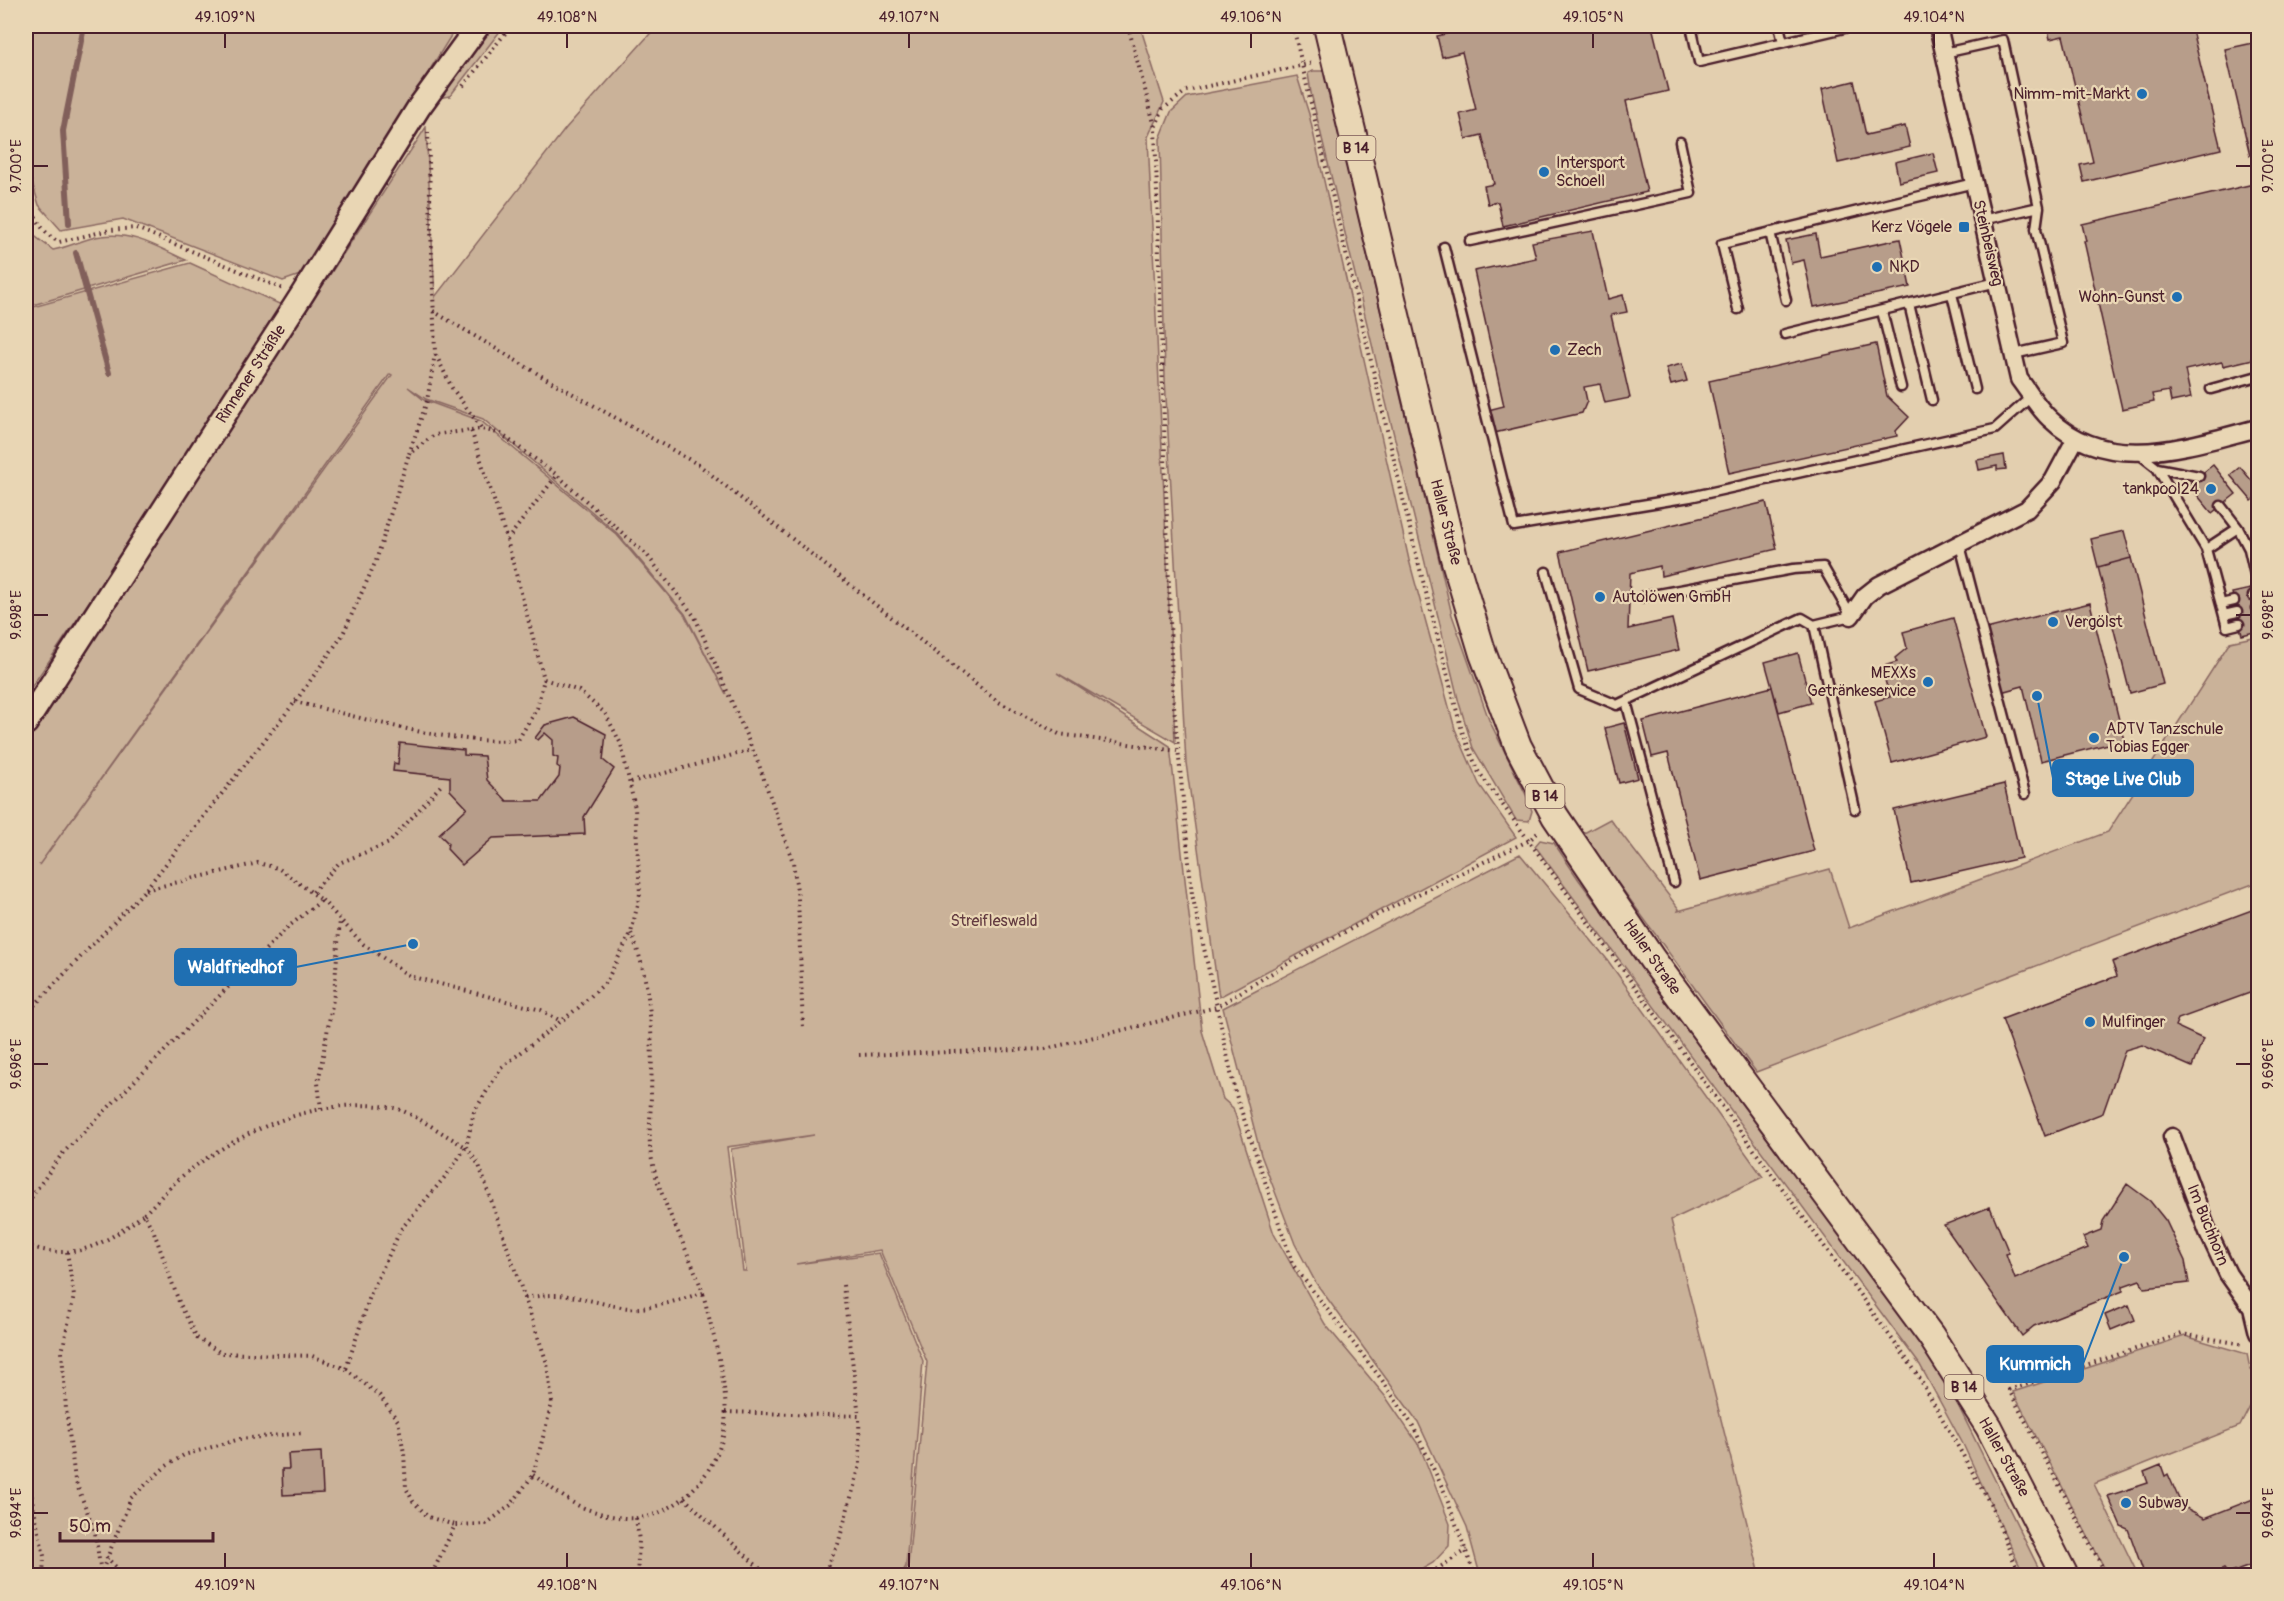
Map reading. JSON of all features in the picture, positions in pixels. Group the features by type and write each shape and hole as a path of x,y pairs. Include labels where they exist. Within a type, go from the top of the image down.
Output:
{"main road":[{"name":"Haller Straße","path":"1327,26 1454,558 1483,654 1518,746 1555,816 1652,959 1931,1336 1989,1427 2065,1575"}],"street":[{"name":"Rinnener Sträßle","path":"26,723 303,293 419,107 478,26"},
{"name":"Steinbeisweg","path":"1938,26 2019,379 2049,419 2076,438 2101,448 2138,453 2164,451 2259,428"},
{"path":"1851,616 1865,596 1879,585 2027,509 2054,481 2076,438"},
{"name":"Im Buchhorn","path":"2172,1137 2208,1232 2228,1274 2255,1308 2253,1339"}],"lane":[{"path":"1691,26 1699,62 1853,26"},
{"path":"1779,26 1783,42"},
{"path":"1944,53 2003,40 2039,207 2036,229 2063,344 2014,354"},
{"path":"1470,241 1691,193 1680,142"},
{"path":"1738,309 1722,244 1974,183"},
{"path":"1982,220 2039,207"},
{"path":"1770,232 1786,300"},
{"path":"1444,247 1514,526 1690,496 1995,429 2032,396"},
{"path":"1785,334 1997,282"},
{"path":"1952,294 1975,389"},
{"path":"1909,304 1932,400"},
{"path":"1882,311 1901,387"},
{"path":"2211,388 2259,376"},
{"path":"2138,453 2157,468 2206,549 2227,627 2239,624"},
{"path":"2157,468 2199,476"},
{"path":"2221,506 2238,528 2249,549 2259,588"},
{"path":"2206,549 2238,528"},
{"path":"1960,545 2025,794"},
{"path":"1546,572 1579,689 1617,705 1802,618 1814,625 1851,616 1823,567 1793,569 1642,597"},
{"path":"2221,604 2234,601"},
{"path":"2224,615 2237,612"},
{"path":"1814,625 1855,809"},
{"path":"1626,701 1674,882"}],"path":[{"path":"1128,26 1155,128 1172,685 1177,752 1192,894 1235,1092 1293,1265 1382,1380 1413,1426 1444,1491 1475,1575"},
{"path":"1293,26 1414,550 1462,731 1479,771 1916,1372 1990,1505 2020,1575"},
{"path":"1155,128 1163,109 1186,91 1302,66"},
{"path":"26,1014 145,890 296,702 342,636 371,572 427,401 435,354 428,130"},
{"path":"26,188 33,211 45,235 59,242 110,230 136,228 281,288 303,293"},
{"path":"433,311 545,378 699,465 996,701 1059,734 1177,752"},
{"path":"435,354 452,388 482,429"},
{"path":"409,454 434,435 482,429 501,434 557,475 647,555 695,618 752,750 793,862 798,898 803,1029"},
{"path":"296,702 450,736 491,742 518,740 537,708 544,679 507,540 471,430"},
{"path":"507,540 557,475"},
{"path":"346,1369 371,1293 401,1229 449,1173 466,1147 474,1112 501,1068 561,1021 606,981 631,933 640,894 631,782 621,744 605,713 579,691 544,679"},
{"path":"631,782 752,750"},
{"path":"313,892 339,863 389,843 443,783"},
{"path":"859,1055 1045,1049 1217,1007 1273,970 1376,915 1528,841"},
{"path":"145,890 258,863 278,868 322,900 363,944 409,976 541,1010 561,1021"},
{"path":"26,1215 32,1197 62,1154 288,927 322,900"},
{"path":"321,1108 318,1083 334,994 340,919"},
{"path":"533,1475 579,1506 636,1518 653,1514 684,1498 699,1483 712,1464 725,1426 715,1347 703,1293 692,1260 659,1184 650,1149 651,1037 642,958 631,933"},
{"path":"26,1245 54,1253 100,1245 144,1214 188,1171 239,1137 321,1108 337,1106 396,1108 466,1147 479,1165 547,1363 552,1403 533,1475 511,1505 486,1524 455,1525 428,1517 413,1501 406,1488 404,1453 398,1421 380,1396 346,1369 312,1356 221,1353 197,1338 179,1302 154,1232 144,1214"},
{"path":"68,1252 74,1296 62,1352 66,1409 75,1480 95,1532 100,1574"},
{"path":"823,1575 838,1544 860,1465 860,1416 843,1285"},
{"path":"525,1298 565,1293 622,1308 649,1308 703,1293"},
{"path":"2104,1575 2009,1389 2182,1334 2253,1339"},
{"path":"725,1412 860,1416"},
{"path":"100,1574 131,1498 184,1455 240,1439 302,1433"},
{"path":"26,1436 32,1500 44,1556 43,1575"},
{"path":"684,1498 768,1575"},
{"path":"636,1518 639,1541 637,1575"},
{"path":"431,1575 455,1525"},
{"path":"1426,1575 1467,1550"},
{"path":"106,1557 125,1575"}],"green space":[{"path":"26,26 457,26 315,255 300,275 283,281 123,219 61,230 39,205 26,163"},
{"path":"486,26 504,26 450,96 438,98"},
{"name":"Streifleswald","path":"657,26 1140,26 1164,102 1148,137 1175,742 1057,673 1170,746 1202,1031 1223,1099 1233,1108 1274,1234 1325,1324 1385,1396 1420,1447 1450,1524 1449,1546 1433,1563 1412,1575 903,1575 908,1566 927,1362 880,1250 796,1264 879,1253 923,1361 906,1566 901,1575 26,1575 26,741 426,127 435,297 566,128","holes":["390,374 392,375 39,865","408,387 426,399 483,419 618,534 685,614 726,694 684,614 617,535 481,421 424,400","814,1135 731,1149 746,1271 743,1271 727,1147"]},
{"path":"1324,71 1452,615 1489,720 1528,799 1532,811 1529,821 1516,820 1473,748 1459,703 1311,93 1308,73"},
{"path":"1297,76 1309,114 1409,560 1455,729 1479,784 1516,837 1219,997 1186,763 1165,378 1160,139 1171,112 1187,97"},
{"path":"26,212 32,234 53,250 96,237 113,235 135,238 186,260 26,307"},
{"path":"190,263 288,308 26,695 26,309"},
{"path":"2258,636 2258,882 1756,1072 1582,834 1610,819 1679,909 1678,911 1830,869 1849,928 2108,832 2230,642"},
{"path":"1540,840 1554,843 1938,1365 2042,1575 2024,1575 1963,1444 1920,1365 1535,846"},
{"path":"1520,854 1606,958 1763,1177 1671,1220 1760,1575 1480,1575 1467,1527 1418,1422 1316,1283 1295,1244 1261,1155 1223,1008"},
{"path":"2185,1336 2247,1354 2250,1369 2258,1377 2258,1391 2240,1426 2094,1484 2138,1575 2108,1575 2013,1392"}],"building":[{"path":"1479,26 1652,26 1668,91 1626,101 1647,192 1503,226 1498,202 1488,204 1484,186 1494,184 1482,135 1466,139 1460,114 1476,110 1462,52 1442,57 1437,36"},
{"name":"Nimm-mit-Markt","path":"2047,26 2191,26 2221,149 2084,182 2080,165 2093,162 2063,36 2050,39"},
{"path":"2258,42 2258,153 2250,155 2225,49"},
{"path":"1854,81 1866,135 1905,126 1910,147 1838,163 1822,89"},
{"path":"1933,153 1938,173 1899,182 1895,162"},
{"name":"Wohn-Gunst","path":"2258,183 2258,353 2252,355 2253,359 2223,366 2222,362 2185,370 2191,398 2171,402 2169,391 2152,394 2154,402 2122,409 2082,224"},
{"name":"Zech","path":"1593,231 1608,299 1623,295 1627,312 1611,315 1630,398 1605,403 1600,384 1584,387 1587,401 1582,413 1494,433 1488,410 1504,406 1474,271 1536,258 1532,242"},
{"path":"1816,234 1820,256 1900,239 1910,287 1814,307 1804,260 1791,263 1786,240"},
{"path":"1876,344 1887,396 1909,417 1896,431 1897,436 1729,473 1709,381"},
{"path":"1682,364 1687,381 1671,385 1666,368"},
{"path":"2004,455 2006,469 1997,470 1997,466 1979,470 1977,460"},
{"path":"2213,465 2236,494 2212,513 2188,484"},
{"path":"2240,467 2258,488 2258,496 2252,501 2230,475"},
{"name":"Autolöwen GmbH","path":"1766,502 1777,549 1661,576 1660,566 1630,573 1628,629 1672,619 1679,650 1588,671 1560,552"},
{"path":"2124,531 2131,558 2098,567 2091,539"},
{"path":"2131,558 2163,684 2130,693 2098,567"},
{"path":"2251,589 2258,631 2242,635 2232,593"},
{"path":"2090,603 2124,740 2041,761 2023,686 2001,692 1986,629"},
{"name":"MEXXs Getränkeservice","path":"1953,618 1986,737 1892,763 1875,701 1890,697 1881,667 1897,662 1895,658 1907,648 1903,632"},
{"path":"1798,653 1811,703 1779,712 1765,662"},
{"path":"1772,687 1814,851 1700,880 1668,753 1652,757 1643,721"},
{"path":"574,717 606,734 603,760 614,769 584,817 585,834 493,838 462,865 447,849 448,843 439,834 467,808 450,790 450,777 393,771 394,763 398,764 400,743 464,750 464,755 484,756 487,780 507,801 541,801 559,777 560,768 557,766 558,758 553,756 553,740 545,733 538,740 535,738 545,725"},
{"path":"1624,723 1638,778 1619,783 1605,728"},
{"path":"2004,784 2021,858 1911,883 1894,810"},
{"name":"Mulfinger","path":"2257,908 2258,990 2178,1019 2175,1026 2203,1039 2192,1067 2142,1045 2125,1050 2103,1113 2045,1136 2002,1019 2117,976 2112,962"},
{"path":"2127,1184 2150,1201 2166,1221 2185,1261 2189,1283 2144,1288 2140,1280 2123,1286 2123,1291 2034,1326 2022,1336 1944,1225 1990,1207 2009,1253 2006,1254 2015,1279 2088,1248 2083,1237 2101,1230 2103,1221"},
{"path":"2129,1305 2135,1320 2111,1330 2105,1315"},
{"path":"321,1452 323,1493 283,1495 282,1469 289,1469 288,1454"},
{"path":"2161,1465 2165,1476 2168,1474 2182,1506 2205,1518 2258,1497 2258,1563 2228,1574 2224,1569 2209,1576 2145,1576 2128,1529 2121,1526 2108,1496 2148,1483 2144,1472"}],"waterway":[{"path":"69,223 63,131 84,26"},
{"path":"76,253 109,373"}],"place":[{"name":"Nimm-mit-Markt","path":"2142,94"},
{"name":"Intersport Schoell","path":"1544,172"},
{"name":"Kerz Vögele","path":"1964,227"},
{"name":"NKD","path":"1877,267"},
{"name":"Wohn-Gunst","path":"2177,297"},
{"name":"Zech","path":"1555,350"},
{"name":"tankpool24","path":"2211,489"},
{"name":"Autolöwen GmbH","path":"1600,597"},
{"name":"Vergölst","path":"2053,622"},
{"name":"MEXXs Getränkeservice","path":"1928,682"},
{"name":"Stage Live Club","path":"2037,696"},
{"name":"ADTV Tanzschule Tobias Egger","path":"2094,738"},
{"name":"Waldfriedhof","path":"413,944"},
{"name":"Mulfinger","path":"2090,1022"},
{"name":"Kummich","path":"2124,1257"},
{"name":"Subway","path":"2126,1503"}]}
